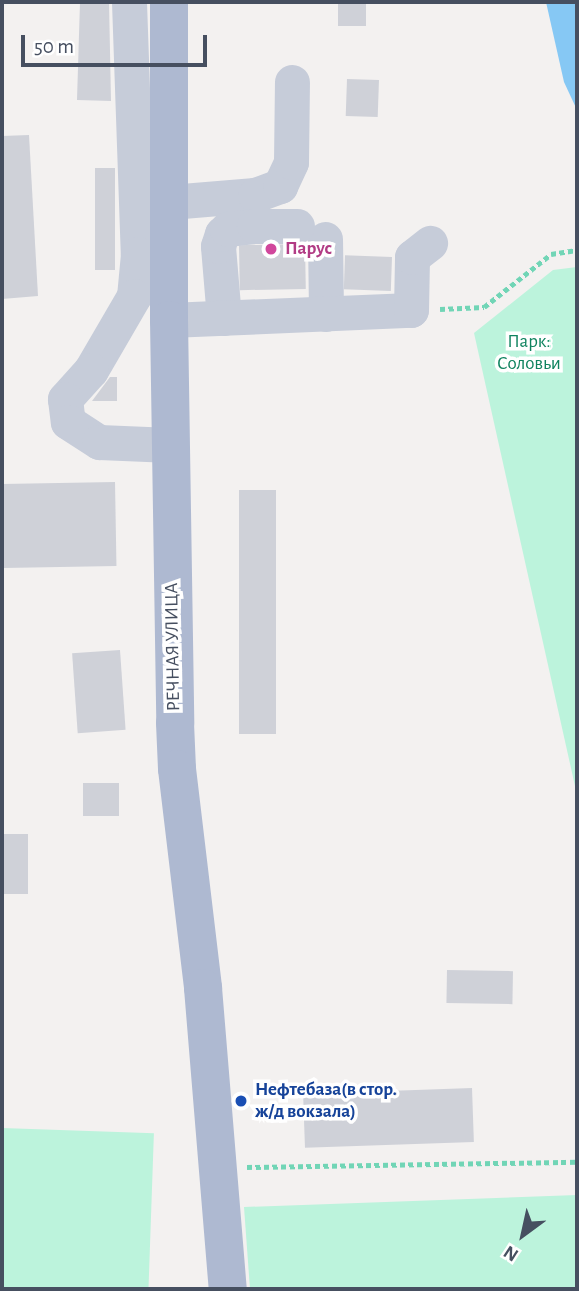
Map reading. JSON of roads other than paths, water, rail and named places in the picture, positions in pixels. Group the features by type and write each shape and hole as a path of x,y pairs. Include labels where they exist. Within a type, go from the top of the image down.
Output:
{"main road":[{"name":"РЕЧНАЯ УЛИЦА","path":"169,2 169,320 177,769 203,988 228,1289"}],"lane":[{"path":"129,2 138,254 134,296 91,370 65,399 68,422 99,442 171,445"},
{"path":"170,202 255,195 280,186 291,162 292,82"},
{"path":"223,318 218,246 222,234 227,229 254,226 311,233 326,314"},
{"path":"169,320 411,310 412,257 430,243"}],"water":[{"path":"546,2 577,2 577,110 564,82"}],"place":[{"name":"Парус","path":"271,249"},
{"name":"Нефтебаза(в стор. ж/д вокзала)","path":"241,1101"}],"park label":[{"name":"Парк: Соловьи","path":"529,353"}]}
